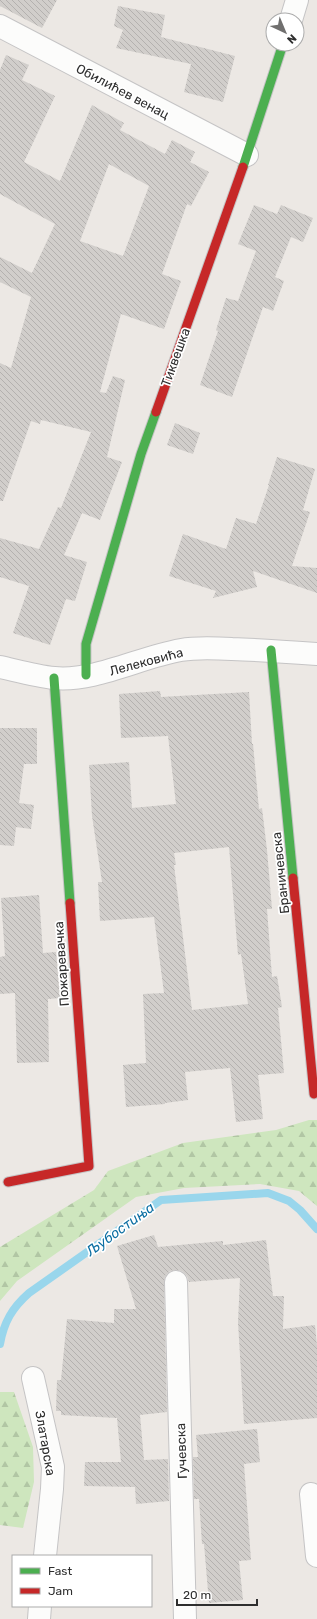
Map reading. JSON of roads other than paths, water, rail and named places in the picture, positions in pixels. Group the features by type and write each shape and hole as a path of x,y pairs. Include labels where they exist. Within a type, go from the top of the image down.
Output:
{"street":[{"path":"293,12 297,0"},
{"name":"Обилићев венац","path":"0,26 247,155"},
{"name":"Тиквешка","path":"86,675 86,644 141,454 247,155 280,52"},
{"name":"Лелековића","path":"0,667 54,678 99,673 146,658 181,650 210,648 271,650 317,654"},
{"name":"Браничевска","path":"271,650 314,1094"},
{"name":"Пожаревачка","path":"8,1182 89,1166 54,678"},
{"name":"Гучевска","path":"176,1282 185,1619"},
{"name":"Златарска","path":"33,1378 53,1467 45,1555"},
{"path":"311,1494 317,1556"},
{"path":"39,1619 40,1607"}],"waterway":[{"name":"Љубостиња","path":"0,1344 6,1322 13,1310 29,1293 161,1200 268,1193 289,1201 300,1210 317,1229"}]}
